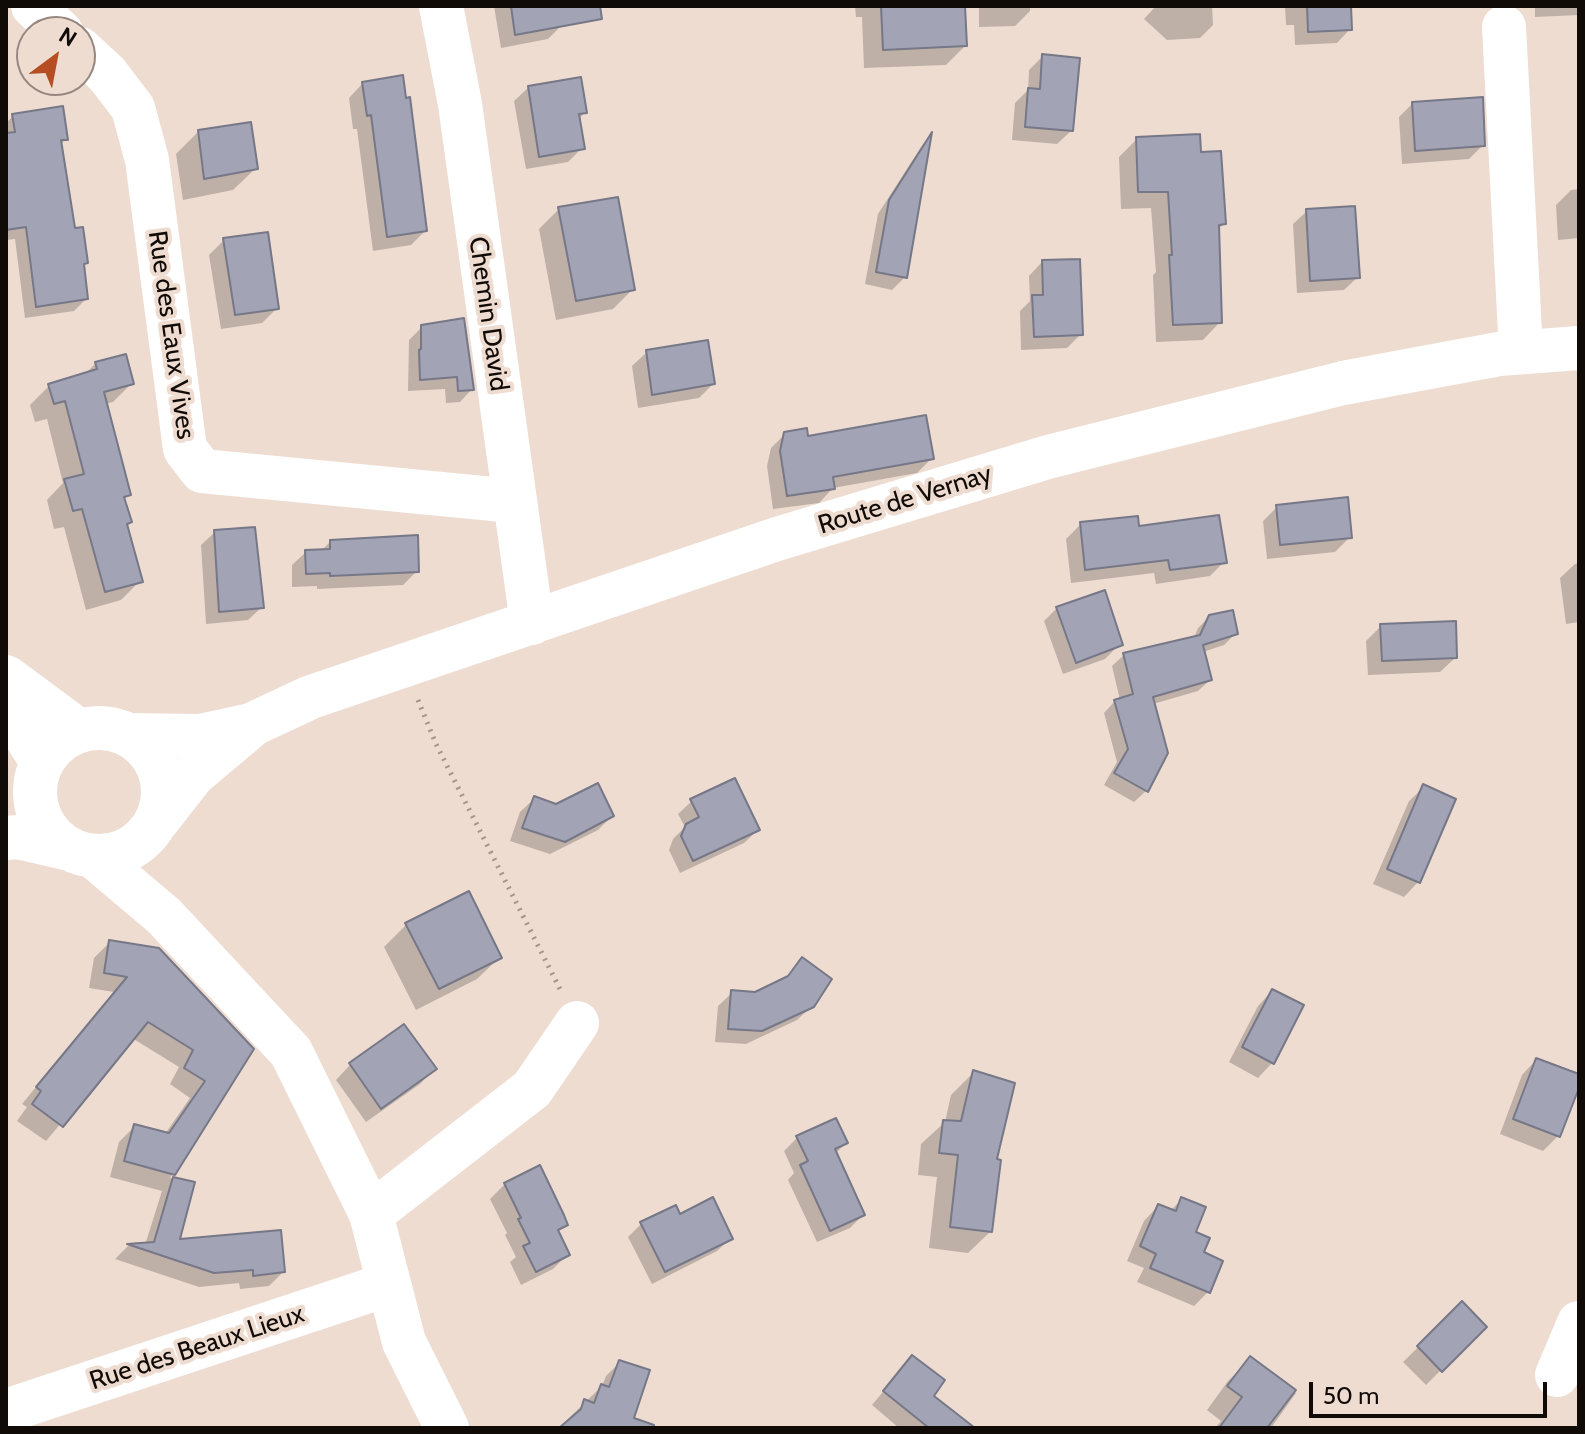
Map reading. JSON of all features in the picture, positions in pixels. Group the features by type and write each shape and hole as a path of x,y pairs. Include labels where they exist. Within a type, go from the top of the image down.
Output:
{"street":[{"name":"Chemin David","path":"441,6 460,104 532,623"},
{"path":"1504,27 1521,352"},
{"name":"Rue des Eaux Vives","path":"96,64 133,108 147,160 185,449 202,471 514,501"},
{"name":"Route de Vernay","path":"128,735 200,736 251,725 311,697 777,539 1048,457 1343,383 1499,354 1579,348"},
{"path":"6,677 79,731"},
{"path":"6,705 41,820 53,837 82,852 164,916 291,1052 371,1214 404,1342 441,1424"},
{"name":"Route de Vernay","path":"152,828 193,775 251,725"},
{"path":"6,838 18,837 82,852 119,853 134,846 152,828 163,802 163,782 145,746 113,729 79,731 64,738 28,781"},
{"path":"152,828 164,916"},
{"path":"371,1214 532,1089 577,1023"},
{"name":"Rue des Beaux Lieux","path":"6,1411 389,1284"},
{"path":"1557,1375 1579,1323"}],"path":[{"path":"404,666 436,744 577,1023"}],"building":[{"path":"511,6 600,6 602,19 515,35"},
{"path":"881,6 965,6 967,46 883,50"},
{"path":"1307,6 1351,6 1352,30 1308,32"},
{"path":"1042,54 1080,58 1073,131 1025,127 1028,88 1040,89"},
{"path":"403,75 406,98 410,97 427,231 387,237 371,115 367,116 362,82"},
{"path":"581,77 587,113 579,114 585,149 539,157 528,86"},
{"path":"1483,97 1485,146 1415,151 1412,102"},
{"path":"63,106 68,140 61,140 75,228 83,227 88,263 84,264 88,299 36,307 26,227 6,230 6,133 15,132 12,114"},
{"path":"251,122 258,169 204,179 198,130"},
{"path":"932,132 907,278 876,272 889,200"},
{"path":"1200,134 1201,152 1221,151 1226,224 1219,225 1222,323 1173,325 1168,192 1138,192 1136,137"},
{"path":"618,197 635,290 576,301 558,207"},
{"path":"1355,206 1360,278 1310,281 1306,209"},
{"path":"268,232 279,309 235,315 223,238"},
{"path":"1080,259 1083,335 1034,337 1032,295 1043,295 1042,260"},
{"path":"464,318 474,390 458,391 457,377 420,380 421,325"},
{"path":"708,340 715,384 652,395 646,350"},
{"path":"126,354 134,384 104,392 131,495 124,497 132,522 127,524 143,582 105,592 82,509 73,511 64,479 84,474 65,401 54,404 48,384 97,369 95,362"},
{"path":"926,415 934,459 833,477 835,489 787,496 780,451 784,432 807,428 808,436"},
{"path":"1348,497 1352,538 1280,545 1276,505"},
{"path":"1219,515 1227,563 1170,570 1168,560 1085,570 1080,522 1138,516 1139,526"},
{"path":"255,527 264,608 219,612 214,530"},
{"path":"418,535 419,572 330,576 330,573 306,574 305,550 330,549 330,540"},
{"path":"1105,590 1123,645 1076,663 1056,607"},
{"path":"1233,610 1238,634 1203,645 1212,680 1153,697 1168,753 1148,792 1114,773 1128,749 1114,700 1133,694 1123,653 1200,635 1209,615"},
{"path":"1456,621 1457,658 1382,661 1380,624"},
{"path":"735,778 760,830 693,861 681,836 686,824 699,817 690,799"},
{"path":"598,783 614,816 565,842 522,828 534,796 556,804"},
{"path":"1423,784 1456,799 1420,883 1387,869"},
{"path":"469,891 502,958 439,989 405,923"},
{"path":"109,940 159,948 254,1049 175,1175 124,1161 134,1124 169,1133 205,1081 184,1068 193,1050 148,1022 63,1127 32,1104 41,1091 36,1087 127,977 104,973"},
{"path":"802,957 832,979 814,1007 762,1031 728,1029 731,990 755,992 788,976"},
{"path":"1272,989 1304,1005 1274,1064 1242,1047"},
{"path":"404,1024 437,1069 381,1109 349,1063"},
{"path":"1536,1058 1579,1074 1579,1088 1560,1137 1513,1119"},
{"path":"973,1070 1015,1083 997,1159 1001,1160 992,1232 950,1227 958,1155 939,1153 943,1120 961,1121"},
{"path":"836,1118 848,1143 835,1149 865,1215 830,1231 800,1165 808,1161 796,1136"},
{"path":"540,1165 568,1225 558,1230 570,1255 536,1272 523,1246 530,1243 504,1183"},
{"path":"173,1177 195,1182 180,1239 281,1230 285,1272 253,1276 253,1270 214,1273 127,1244 154,1242"},
{"path":"713,1197 733,1239 665,1272 640,1222 676,1205 680,1214"},
{"path":"1181,1197 1206,1207 1196,1232 1210,1238 1204,1252 1223,1261 1210,1293 1150,1268 1156,1254 1140,1246 1158,1204 1176,1211"},
{"path":"1462,1301 1487,1327 1442,1372 1417,1346"},
{"path":"912,1355 945,1380 934,1396 975,1428 929,1428 883,1391"},
{"path":"1250,1356 1296,1390 1267,1428 1219,1428 1242,1397 1227,1386"},
{"path":"619,1360 650,1370 634,1418 654,1425 653,1428 559,1428 581,1409 584,1399 594,1403 601,1384 609,1387"}]}
